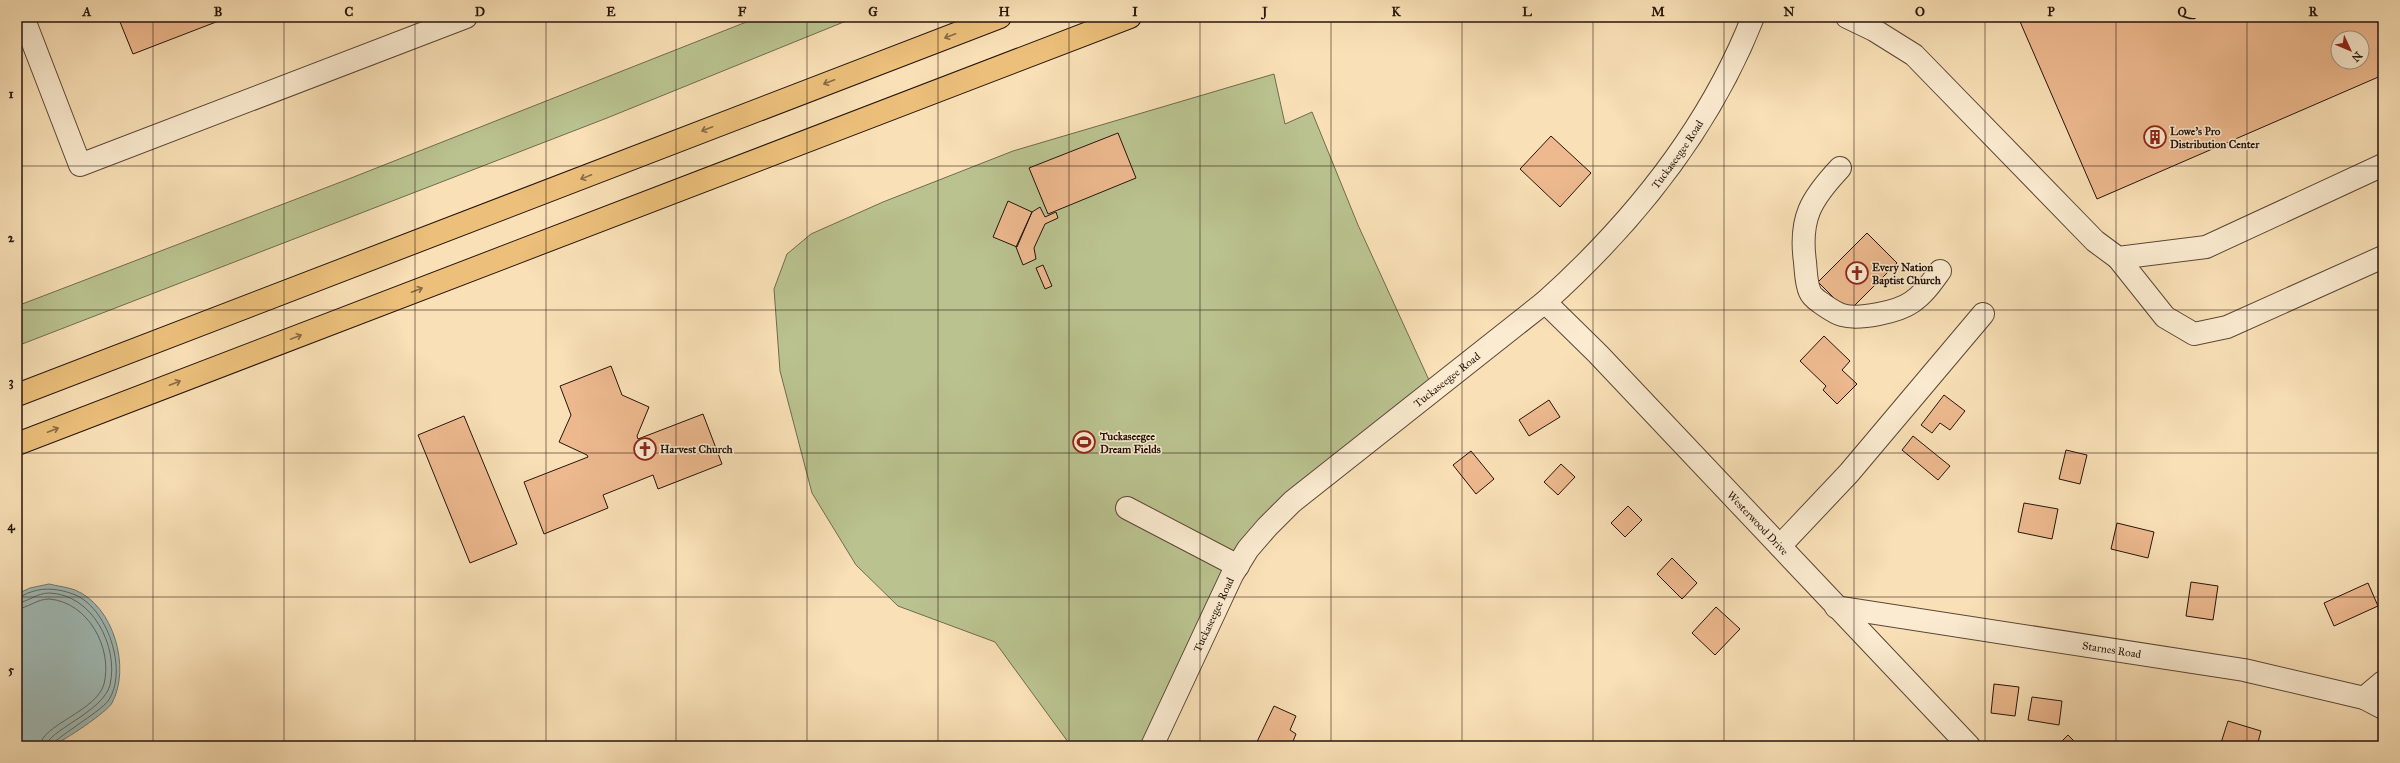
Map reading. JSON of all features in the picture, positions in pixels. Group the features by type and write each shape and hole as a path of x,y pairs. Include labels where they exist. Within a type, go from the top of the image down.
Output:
{"highway":[{"path":"17,395 1000,17"},
{"path":"17,444 1130,17"}],"street":[{"path":"23,17 80,165 466,17"},
{"name":"Tuckaseegee Road","path":"1152,746 1211,618 1248,550 1267,527 1292,502 1545,302 1582,269 1622,228 1675,160 1700,123 1735,60 1753,17"},
{"path":"1847,17 1874,30 1914,55 2095,241 2118,258 2166,317 2194,334 2228,327 2383,257"},
{"path":"2118,258 2206,247 2383,165"},
{"path":"1840,168 1816,194 1804,221 1804,258 1807,283 1810,293 1815,298 1842,315 1864,317 1902,308 1912,302 1923,293 1940,270"},
{"name":"Westerwood Drive","path":"1545,302 1598,354 1969,746"},
{"path":"1780,546 1849,473 1983,314"},
{"path":"1128,508 1238,566"},
{"name":"Starnes Road","path":"1836,607 2184,660 2298,682 2364,698 2383,708"},
{"path":"2364,698 2383,682"}],"green space":[{"path":"759,17 856,17 607,118 17,346 17,306 346,180"},
{"name":"Tuckaseegee Dream Fields","path":"1274,74 1285,124 1312,112 1358,225 1434,391 1248,549 1153,746 1071,746 995,642 898,606 856,565 812,493 780,371 774,289 787,254 811,234 883,202 1013,151"}],"water":[{"path":"49,584 75,590 89,598 100,609 109,624 115,639 119,656 120,673 117,689 112,703 102,713 66,738 53,745 45,747 17,746 17,594 30,588"}],"building":[{"path":"118,17 229,17 133,54"},
{"name":"Lowe's Pro Distribution Center","path":"2018,17 2383,17 2383,75 2097,199"},
{"path":"1118,133 1136,178 1048,214 1029,168"},
{"path":"1551,136 1591,173 1560,207 1520,169"},
{"path":"1008,201 1032,212 1017,247 993,237"},
{"path":"1040,207 1045,217 1056,212 1058,218 1045,224 1034,248 1036,259 1023,265 1016,247 1032,212"},
{"name":"Every Nation Baptist Church","path":"1867,233 1897,263 1848,312 1818,282"},
{"path":"1043,265 1052,286 1045,289 1036,268"},
{"path":"1824,336 1850,361 1842,370 1857,384 1837,404 1823,390 1826,386 1800,361"},
{"name":"Harvest Church","path":"611,366 622,395 649,407 637,436 638,439 703,414 722,464 658,489 653,475 603,495 608,508 544,534 524,482 588,457 587,455 559,442 571,415 560,386"},
{"path":"1944,395 1965,411 1950,430 1940,423 1932,433 1921,425"},
{"path":"1549,400 1560,417 1529,436 1519,420"},
{"path":"464,416 517,544 470,563 418,435"},
{"path":"1913,436 1950,466 1938,480 1902,450"},
{"path":"2066,450 2087,455 2080,484 2059,479"},
{"path":"1471,451 1494,479 1476,494 1453,465"},
{"path":"1561,464 1575,477 1558,495 1544,482"},
{"path":"2024,503 2058,509 2052,539 2018,532"},
{"path":"1628,506 1642,520 1625,537 1611,523"},
{"path":"2117,523 2154,532 2148,558 2111,549"},
{"path":"1672,558 1697,583 1682,599 1657,574"},
{"path":"2191,582 2218,586 2213,620 2186,616"},
{"path":"2368,583 2378,606 2334,626 2324,603"},
{"path":"1716,607 1740,629 1715,655 1692,633"},
{"path":"1994,684 2019,687 2015,716 1991,713"},
{"path":"2032,697 2062,701 2059,725 2028,720"},
{"path":"1274,706 1296,716 1290,730 1296,734 1291,746 1283,743 1282,746 1255,746"},
{"path":"2228,721 2261,731 2257,746 2220,746"},
{"path":"2068,735 2079,746 2057,746"}],"place":[{"name":"Lowe's Pro Distribution Center","path":"2155,137"},
{"name":"Every Nation Baptist Church","path":"1857,273"},
{"name":"Tuckaseegee Dream Fields","path":"1084,442"},
{"name":"Harvest Church","path":"645,449"}]}
